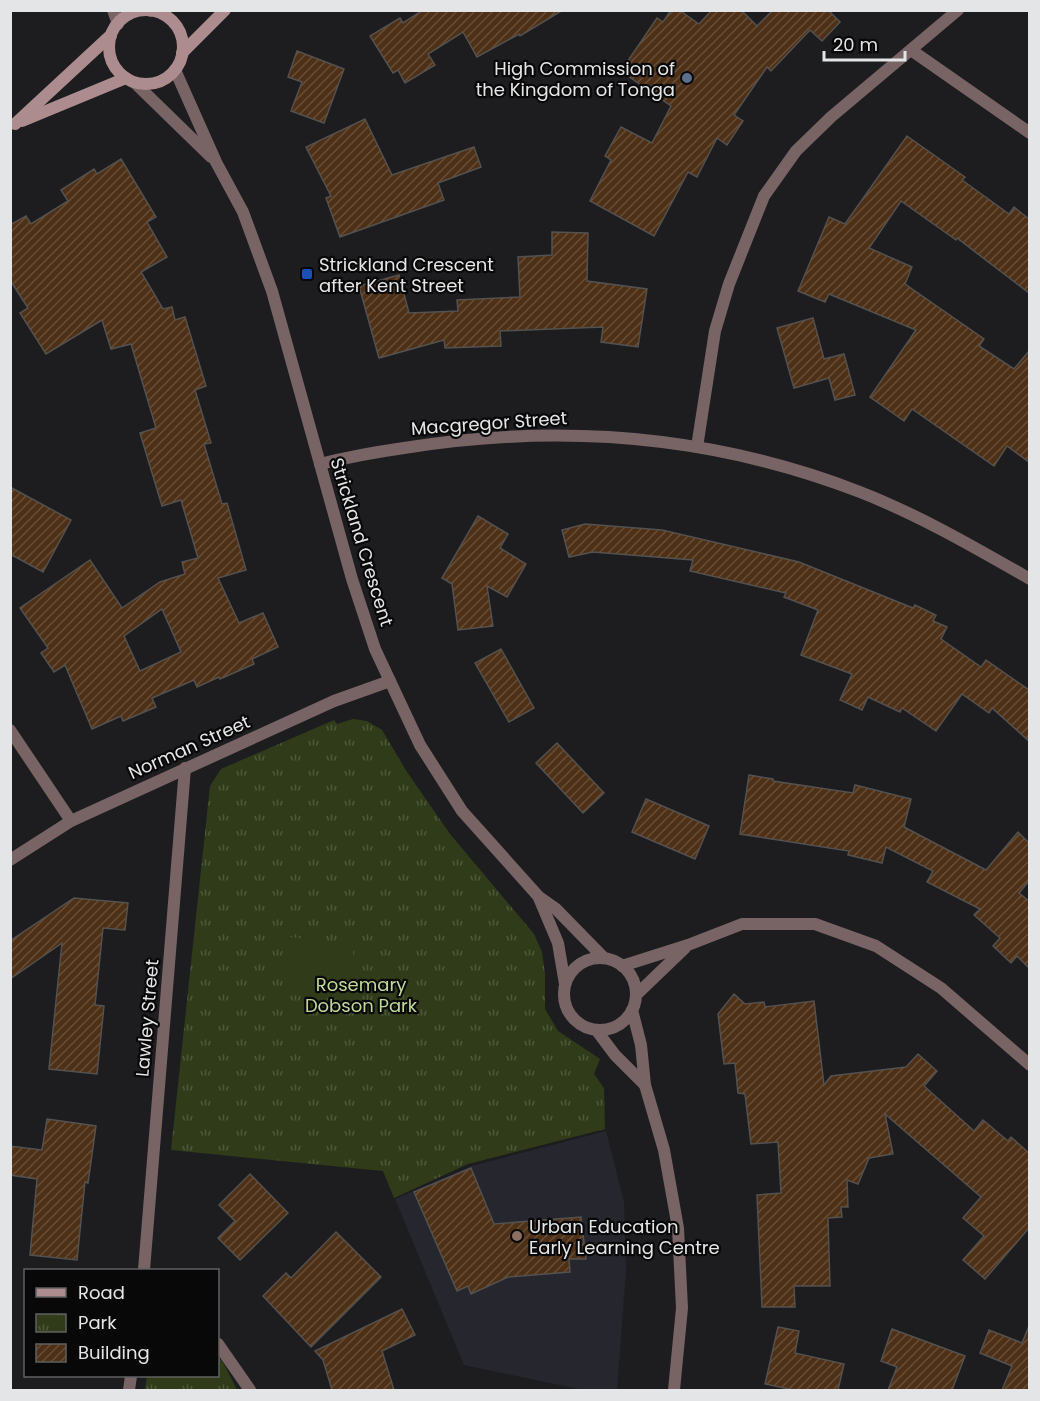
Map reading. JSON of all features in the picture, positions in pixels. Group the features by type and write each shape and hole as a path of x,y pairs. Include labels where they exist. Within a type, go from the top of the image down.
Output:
{"main road":[{"path":"182,53 225,10"},
{"path":"138,11 160,12 179,31 182,53 175,70 167,78 157,83 130,81 13,126 127,16 138,11"},
{"path":"114,29 109,47 111,59 117,70 130,81"}],"street":[{"path":"113,10 114,29"},
{"path":"697,447 715,331 729,284 764,196 796,151 831,117 958,10"},
{"path":"911,50 1029,133"},
{"name":"Strickland Crescent","path":"175,70 216,162 243,212 272,291 352,579 375,649 420,745 462,811 539,897 556,909 604,958"},
{"name":"Strickland Crescent","path":"130,81 216,162"},
{"name":"Macgregor Street","path":"320,464 433,443 538,434 587,435 697,447 782,466 860,492 947,531 1029,579"},
{"name":"Norman Street","path":"10,860 71,821 334,701 390,681"},
{"path":"10,730 71,821"},
{"name":"Lawley Street","path":"144,1269 185,768"},
{"name":"Strickland Crescent","path":"539,897 558,943 565,984"},
{"path":"622,966 688,945 742,924 815,924 876,946 942,988 1029,1065"},
{"path":"636,995 660,969 688,945"},
{"path":"604,958 622,966 633,979 636,995 632,1010 622,1024 611,1029 597,1030 584,1027 570,1016 563,995 570,973 590,959 604,958"},
{"path":"632,1010 641,1045 645,1085 664,1150 678,1228 682,1308 674,1390"},
{"path":"597,1030 615,1055 645,1085"},
{"path":"219,1345 250,1390"}],"shaded area":[{"name":"Urban Education Early Learning Centre","path":"606,1131 624,1202 626,1271 617,1390 583,1390 464,1365 395,1199 472,1166"}],"green space":[{"name":"Rosemary Dobson Park","path":"353,719 367,721 382,730 407,772 450,834 534,934 542,952 545,974 545,1009 558,1031 600,1059 594,1074 604,1088 605,1129 468,1164 394,1198 383,1171 171,1150 210,786 221,769 334,720 337,724"},
{"path":"289,937 354,944 349,1000 282,994"},
{"path":"219,1358 237,1390 145,1390 147,1377 219,1377"}],"building":[{"path":"423,10 563,10 520,36 519,34 477,57 463,32 428,54 435,65 405,83 398,70 393,73 370,36 400,18 403,23"},
{"path":"671,10 679,10 699,24 712,10 741,10 757,26 773,10 828,10 840,22 822,41 810,30 771,71 767,67 734,115 743,121 727,145 717,138 697,177 688,172 654,236 590,201 611,160 605,156 621,127 652,143 671,106 621,71 657,18 663,22"},
{"path":"297,51 344,69 324,123 291,111 302,82 288,77"},
{"path":"365,119 392,175 474,147 481,167 438,183 444,200 340,237 326,198 331,196 306,147"},
{"path":"907,136 965,177 962,180 1009,214 1014,207 1029,219 1029,293 957,238 956,240 901,201 869,248 912,267 905,284 984,339 979,346 1014,369 1029,351 1029,462 1007,446 994,466 912,409 904,421 870,397 916,330 829,294 825,302 798,291 829,217 845,224"},
{"path":"121,159 156,217 147,222 167,257 141,272 163,309 172,307 175,320 185,317 206,386 195,390 211,443 204,444 222,504 227,503 246,570 218,578 239,623 263,613 278,647 252,659 254,664 220,679 219,677 197,687 194,680 152,698 156,707 123,721 121,716 92,729 65,665 54,672 41,653 48,648 20,608 90,560 122,608 160,582 185,574 182,562 198,558 181,500 162,506 140,433 156,428 131,344 111,349 102,320 46,354 20,313 28,308 10,280 10,225 26,216 31,224 68,201 61,190 94,169 97,174","holes":["162,609 181,652 140,671 124,636"]},
{"path":"552,232 588,233 587,281 647,289 638,347 601,342 603,327 500,331 501,346 445,348 444,340 379,358 359,286 399,275 409,313 458,311 457,300 520,297 518,257 552,255"},
{"path":"813,318 824,359 844,354 855,395 835,400 829,378 794,388 777,328"},
{"path":"10,487 71,520 43,572 10,554"},
{"path":"478,516 508,534 500,548 526,564 507,597 487,586 493,626 458,630 452,584 442,578"},
{"path":"585,524 662,530 799,562 936,615 933,621 947,627 941,639 981,667 986,660 1029,690 1029,741 992,708 989,713 962,694 936,731 902,708 900,712 868,697 862,710 840,700 852,674 801,655 818,610 784,597 786,593 690,571 693,560 593,552 569,557 562,530"},
{"path":"501,649 534,708 509,722 475,663"},
{"path":"557,743 604,793 583,813 536,763"},
{"path":"749,775 773,779 773,781 853,793 855,785 911,799 904,827 986,870 1018,832 1029,843 1029,881 1019,893 1029,901 1029,968 1017,956 1011,963 993,946 1000,938 974,915 980,909 927,882 933,871 886,847 882,863 848,855 849,851 740,834"},
{"path":"646,799 709,826 695,859 632,832"},
{"path":"74,898 128,903 125,930 103,928 95,1005 104,1006 97,1074 49,1069 62,943 10,979 10,941"},
{"path":"734,994 745,1004 764,1002 765,1007 814,1001 824,1085 831,1076 906,1067 918,1054 937,1071 924,1086 974,1131 983,1120 1008,1141 1011,1137 1029,1153 1029,1228 985,1279 963,1260 984,1236 963,1218 981,1197 885,1114 893,1154 869,1158 858,1184 847,1180 848,1207 841,1207 842,1217 828,1218 830,1286 794,1286 795,1307 762,1307 757,1195 781,1193 778,1142 751,1144 745,1094 738,1093 735,1063 724,1064 718,1014"},
{"path":"47,1119 96,1126 88,1183 85,1182 77,1260 30,1255 37,1179 10,1175 10,1146 42,1150"},
{"path":"471,1168 494,1224 581,1217 586,1259 569,1259 570,1272 508,1277 471,1294 468,1286 457,1291 414,1192"},
{"path":"250,1174 288,1213 240,1260 218,1238 235,1221 219,1205"},
{"path":"336,1232 381,1277 311,1347 263,1296 286,1273 291,1278"},
{"path":"402,1309 415,1335 382,1351 394,1390 332,1390 323,1360 315,1351"},
{"path":"1029,1326 1029,1390 1002,1390 1012,1366 980,1353 989,1330 1022,1343"},
{"path":"778,1327 799,1331 795,1353 844,1364 838,1390 794,1390 765,1384"},
{"path":"892,1329 965,1356 952,1390 888,1390 897,1367 881,1361"}],"place":[{"name":"High Commission of the Kingdom of Tonga","path":"687,78"},
{"name":"Strickland Crescent after Kent Street","path":"307,274"},
{"name":"Urban Education Early Learning Centre","path":"517,1236"}]}
